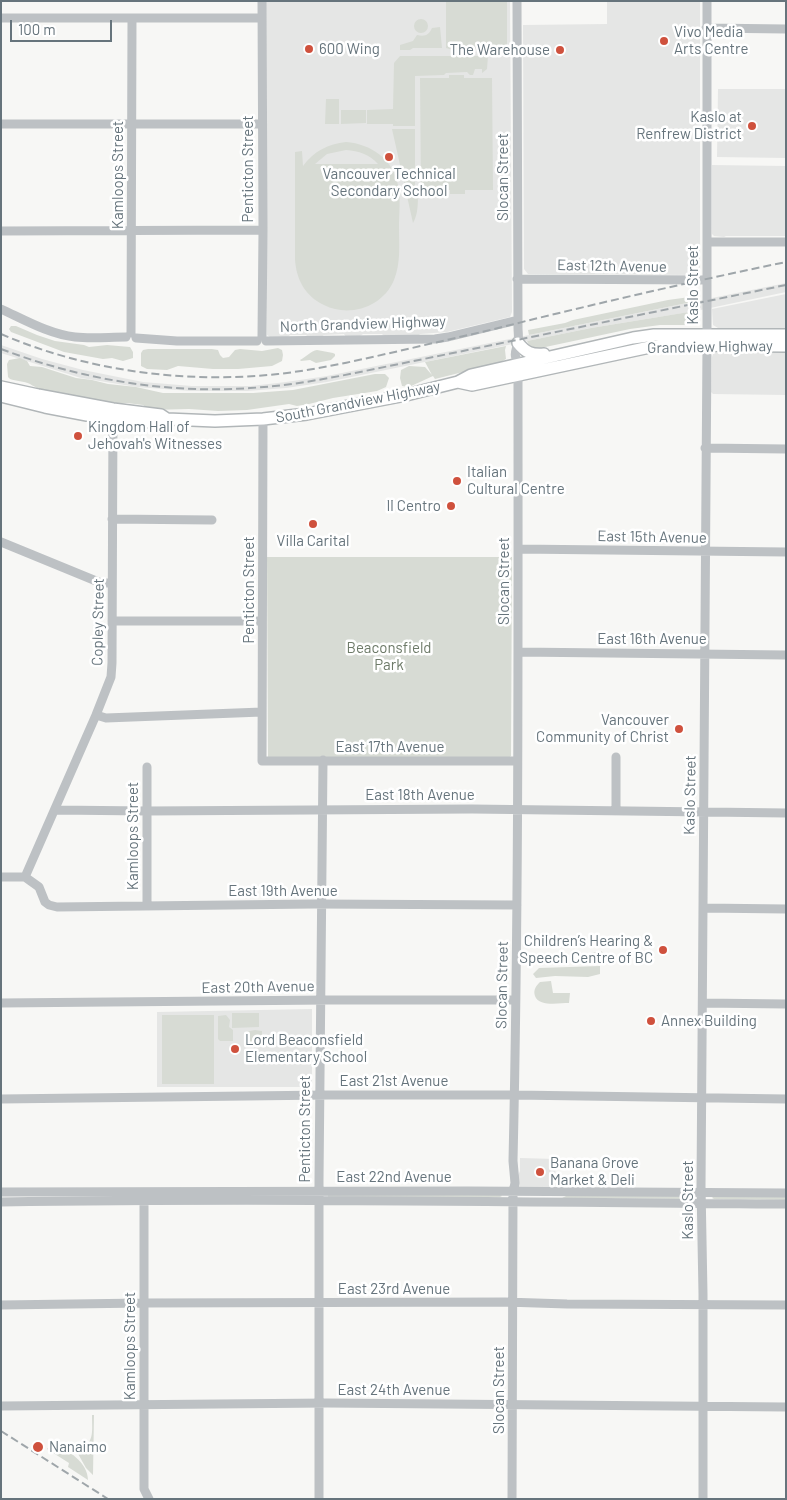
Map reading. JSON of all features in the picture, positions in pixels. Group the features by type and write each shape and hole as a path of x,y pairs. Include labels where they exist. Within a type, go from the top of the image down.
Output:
{"main road":[{"name":"Grandview Highway","path":"654,335 786,346"},
{"name":"South Grandview Highway","path":"1,396 45,407 113,414 161,415 167,419 214,421 263,419 307,414 406,395 458,382 472,385 566,352 654,335"},
{"name":"Grandview Highway","path":"635,349 707,340 786,335"},
{"path":"518,343 531,354 566,352"},
{"name":"South Grandview Highway","path":"518,370 635,349"},
{"name":"South Grandview Highway","path":"1,387 113,414"}],"street":[{"name":"Penticton Street","path":"262,1 262,339"},
{"name":"Slocan Street","path":"512,1499 518,652 518,370 515,357 515,349 518,343 517,1"},
{"name":"Kaslo Street","path":"703,1499 701,1192 707,340 706,1"},
{"path":"1,18 262,18"},
{"name":"Kamloops Street","path":"131,336 132,18"},
{"path":"706,28 786,29"},
{"path":"1,124 262,124"},
{"path":"1,231 263,230"},
{"path":"707,242 786,242"},
{"name":"East 12th Avenue","path":"517,279 706,280"},
{"name":"North Grandview Highway","path":"1,309 38,326 73,337 131,336 178,341 435,338 448,337 518,320"},
{"name":"Copley Street","path":"25,877 96,715 110,677 113,414"},
{"name":"Penticton Street","path":"262,760 263,419"},
{"path":"705,448 786,449"},
{"path":"112,519 212,520"},
{"path":"1,542 102,583 112,583"},
{"name":"East 15th Avenue","path":"518,549 786,552"},
{"path":"112,621 262,622"},
{"name":"East 16th Avenue","path":"518,652 786,655"},
{"path":"96,715 106,718 262,712"},
{"path":"616,757 616,811"},
{"name":"East 17th Avenue","path":"262,760 517,761"},
{"name":"Penticton Street","path":"319,1499 319,1095 323,760"},
{"name":"Kamloops Street","path":"146,906 147,767"},
{"name":"East 18th Avenue","path":"55,810 517,809 786,813"},
{"path":"1,877 25,877"},
{"name":"East 19th Avenue","path":"25,877 39,887 48,906 57,907 321,904 517,905"},
{"path":"704,908 786,908"},
{"name":"East 20th Avenue","path":"1,1003 515,1000"},
{"path":"703,1003 786,1004"},
{"name":"East 21st Avenue","path":"1,1099 319,1095 514,1095 786,1099"},
{"name":"East 22nd Avenue","path":"1,1192 144,1197"},
{"name":"East 22nd Avenue","path":"1,1202 144,1197 513,1196 701,1192 786,1193"},
{"name":"East 22nd Avenue","path":"513,1196 786,1204"},
{"name":"Kamloops Street","path":"144,1197 144,1489 149,1499"},
{"name":"East 23rd Avenue","path":"1,1305 144,1303 786,1305"},
{"name":"East 24th Avenue","path":"1,1406 318,1404 786,1406"}],"shaded area":[{"name":"Vancouver Technical Secondary School","path":"266,1 510,1 512,312 510,317 447,332 420,334 417,337 385,337 382,334 363,334 346,337 344,334 324,335 321,337 290,335 288,337 270,337 267,335"},
{"path":"607,1 700,1 700,271 696,275 528,274 524,269 523,25 607,24"},
{"name":"Kaslo at Renfrew District","path":"718,89 786,89 786,158 717,157"},
{"path":"712,165 786,166 786,236 714,236 712,234"},
{"path":"786,283 786,292 696,311 591,328 327,382 286,388 247,391 191,391 137,387 81,378 1,353 1,345 83,370 143,382 192,386 251,386 327,376"},
{"path":"786,294 786,329 718,328 713,325 712,309"},
{"path":"716,353 786,353 786,395 713,394 711,392 712,357"},
{"name":"Lord Beaconsfield Elementary School","path":"312,1009 312,1087 157,1087 157,1012"},
{"path":"520,1158 556,1159 554,1187 519,1187 517,1178 520,1171"}],"green space":[{"path":"446,1 507,1 507,49 453,50 446,48"},
{"path":"418,19 424,19 428,26 424,33 418,33 414,29 414,23"},
{"path":"440,27 442,48 400,50 400,45 413,41 417,35 426,35 432,28"},
{"path":"400,56 488,56 487,69 482,73 482,69 475,69 473,75 467,72 415,76 415,126 367,124 367,110 393,109 394,63"},
{"path":"449,75 464,75 464,78 492,78 493,190 465,190 465,194 450,194 450,190 421,191 420,78 449,78"},
{"path":"326,99 339,99 339,124 325,124"},
{"path":"341,110 366,110 366,123 341,124"},
{"path":"392,129 415,129 415,191 418,193 418,201 417,213 413,223"},
{"path":"339,143 355,143 380,154 386,160 395,176 399,195 399,254 394,280 389,289 374,303 354,310 334,309 312,297 300,280 295,259 295,152 302,151 303,166 317,152","holes":["346,150 367,155 378,164 315,164 327,154"]},
{"path":"697,296 697,301 529,335 528,330 668,300"},
{"path":"698,311 695,324 693,325 660,325 630,329 536,349 530,348 527,341 591,328"},
{"path":"11,326 16,326 55,341 89,347 107,345 130,347 133,352 133,358 123,361 64,352 11,332 9,329"},
{"path":"506,346 506,359 499,363 435,379 433,376 409,387 402,386 401,370 409,366 425,367 432,375 425,362"},
{"path":"278,348 282,350 282,361 272,366 213,369 178,366 167,370 147,369 141,366 141,353 143,350 148,349 212,349 218,350 223,358 229,357 235,350 240,349 262,351"},
{"path":"317,350 333,353 335,356 331,360 316,363 310,360 300,360 313,352"},
{"path":"20,358 27,361 30,366 42,367 76,378 163,393 253,393 293,390 375,374 385,374 389,378 386,387 377,391 297,406 289,404 247,410 218,411 189,409 150,410 143,405 113,404 57,395 28,383 10,379 8,377 7,364 9,360"},
{"name":"Beaconsfield Park","path":"267,557 512,557 511,756 268,757"},
{"path":"601,951 608,956 607,962 583,962 586,954"},
{"path":"600,966 600,974 588,977 555,976 536,978 533,974 539,968"},
{"path":"551,981 553,993 570,993 569,1003 550,1004 537,999 534,992 537,985 540,982"},
{"path":"232,1013 259,1013 259,1027 232,1028"},
{"path":"162,1015 214,1015 214,1084 162,1084"},
{"path":"226,1015 230,1020 229,1027 233,1030 233,1041 220,1041 218,1039 218,1016"},
{"path":"262,1031 262,1045 244,1044 245,1032"},
{"path":"328,1195 501,1195 502,1196 328,1197"},
{"path":"568,1195 691,1197 690,1199 562,1198"},
{"path":"786,1196 786,1200 712,1198 713,1197"},
{"path":"92,1415 94,1415 93,1475 86,1468 77,1452 90,1441"},
{"path":"53,1441 81,1462 85,1468 88,1480 68,1467 69,1463 47,1449"}],"railway":[{"path":"1,334 67,357 137,372 208,377 278,374 362,359 656,290 786,262"},
{"path":"1,349 61,369 124,382 187,389 263,387 342,376 786,285"},
{"path":"1,1431 108,1499"}],"place":[{"name":"Vivo Media Arts Centre","path":"664,41"},
{"name":"600 Wing","path":"309,49"},
{"name":"The Warehouse","path":"560,50"},
{"name":"Kaslo at Renfrew District","path":"752,126"},
{"name":"Vancouver Technical Secondary School","path":"389,157"},
{"name":"Kingdom Hall of Jehovah's Witnesses","path":"78,436"},
{"name":"Italian Cultural Centre","path":"457,481"},
{"name":"Il Centro","path":"451,506"},
{"name":"Villa Carital","path":"313,524"},
{"name":"Vancouver Community of Christ","path":"679,729"},
{"name":"Children’s Hearing & Speech Centre of BC","path":"663,950"},
{"name":"Annex Building","path":"651,1021"},
{"name":"Lord Beaconsfield Elementary School","path":"235,1049"},
{"name":"Banana Grove Market & Deli","path":"540,1172"},
{"name":"Nanaimo","path":"38,1447"}]}
